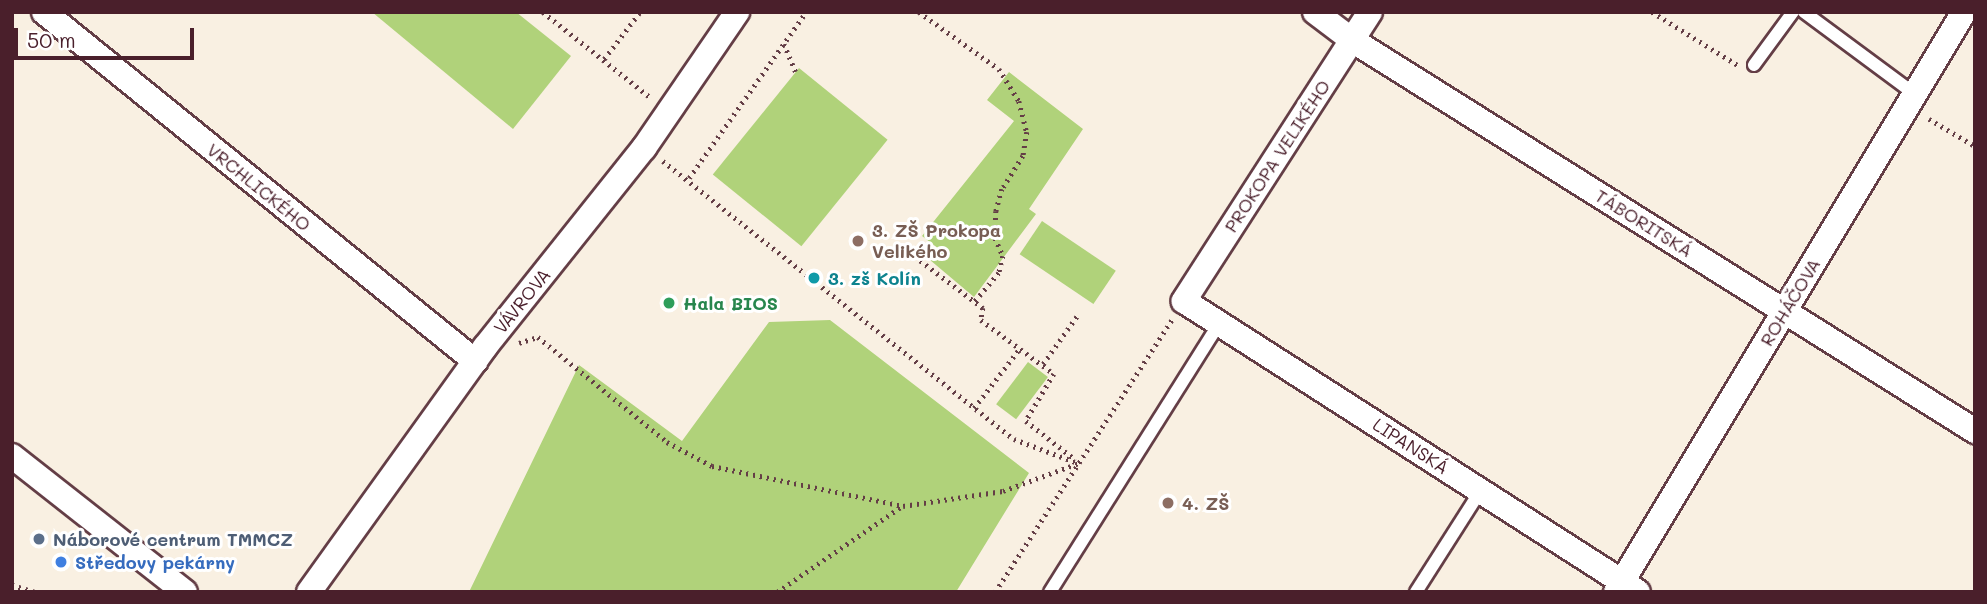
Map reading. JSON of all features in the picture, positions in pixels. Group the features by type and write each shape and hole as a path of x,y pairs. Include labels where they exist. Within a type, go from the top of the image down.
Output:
{"street":[{"name":"VRCHLICKÉHO","path":"44,12 475,361"},
{"name":"VÁVROVA","path":"309,592 475,361 643,148 737,12"},
{"name":"TÁBORITSKÁ","path":"1315,12 1352,40 1975,431"},
{"name":"PROKOPA VELIKÉHO","path":"1184,301 1370,12"},
{"name":"ROHÁČOVA","path":"1626,588 1784,312 1964,12"},
{"name":"LIPANSKÁ","path":"1184,301 1480,490 1626,588"},
{"path":"12,456 184,592"}],"lane":[{"path":"1754,65 1793,12"},
{"path":"1804,12 1915,94"},
{"path":"1050,592 1219,324"},
{"path":"1416,592 1480,490"}],"path":[{"path":"543,12 651,98"},
{"path":"604,59 640,12"},
{"path":"689,178 806,12"},
{"path":"919,12 999,69 1018,101 1027,132 1023,156 1002,188 996,211 995,238 1003,256 999,272 975,302"},
{"path":"1652,12 1738,66 1754,65"},
{"path":"783,44 796,72"},
{"path":"1929,119 1975,146"},
{"path":"660,159 689,178 1014,439 1079,463"},
{"path":"909,252 983,309 981,320 1054,374 1026,421 1079,463"},
{"path":"995,592 1184,301"},
{"path":"1043,364 1077,316"},
{"path":"509,346 538,337 667,442 712,466 903,506 1003,491 1079,463"},
{"path":"974,408 1020,348"},
{"path":"777,592 903,506"},
{"path":"12,585 35,592"}],"green space":[{"path":"372,12 516,12 571,56 513,129"},
{"path":"799,68 888,140 801,246 713,174"},
{"path":"1009,72 1083,129 1029,209 1036,214 974,297 930,260 939,249 922,236 1014,121 987,100"},
{"path":"1042,221 1116,271 1093,304 1020,254"},
{"path":"830,320 1029,473 956,592 469,592 579,365 682,441 769,322"},
{"path":"1028,362 1048,377 1016,419 996,404"}],"place":[{"name":"3. ZŠ Prokopa Velikého","path":"858,241"},
{"name":"3. zš Kolín","path":"814,278"},
{"name":"Hala BIOS","path":"669,303"},
{"name":"4. ZŠ","path":"1168,503"},
{"name":"Náborové centrum TMMCZ","path":"39,539"},
{"name":"Středovy pekárny","path":"61,562"}]}
